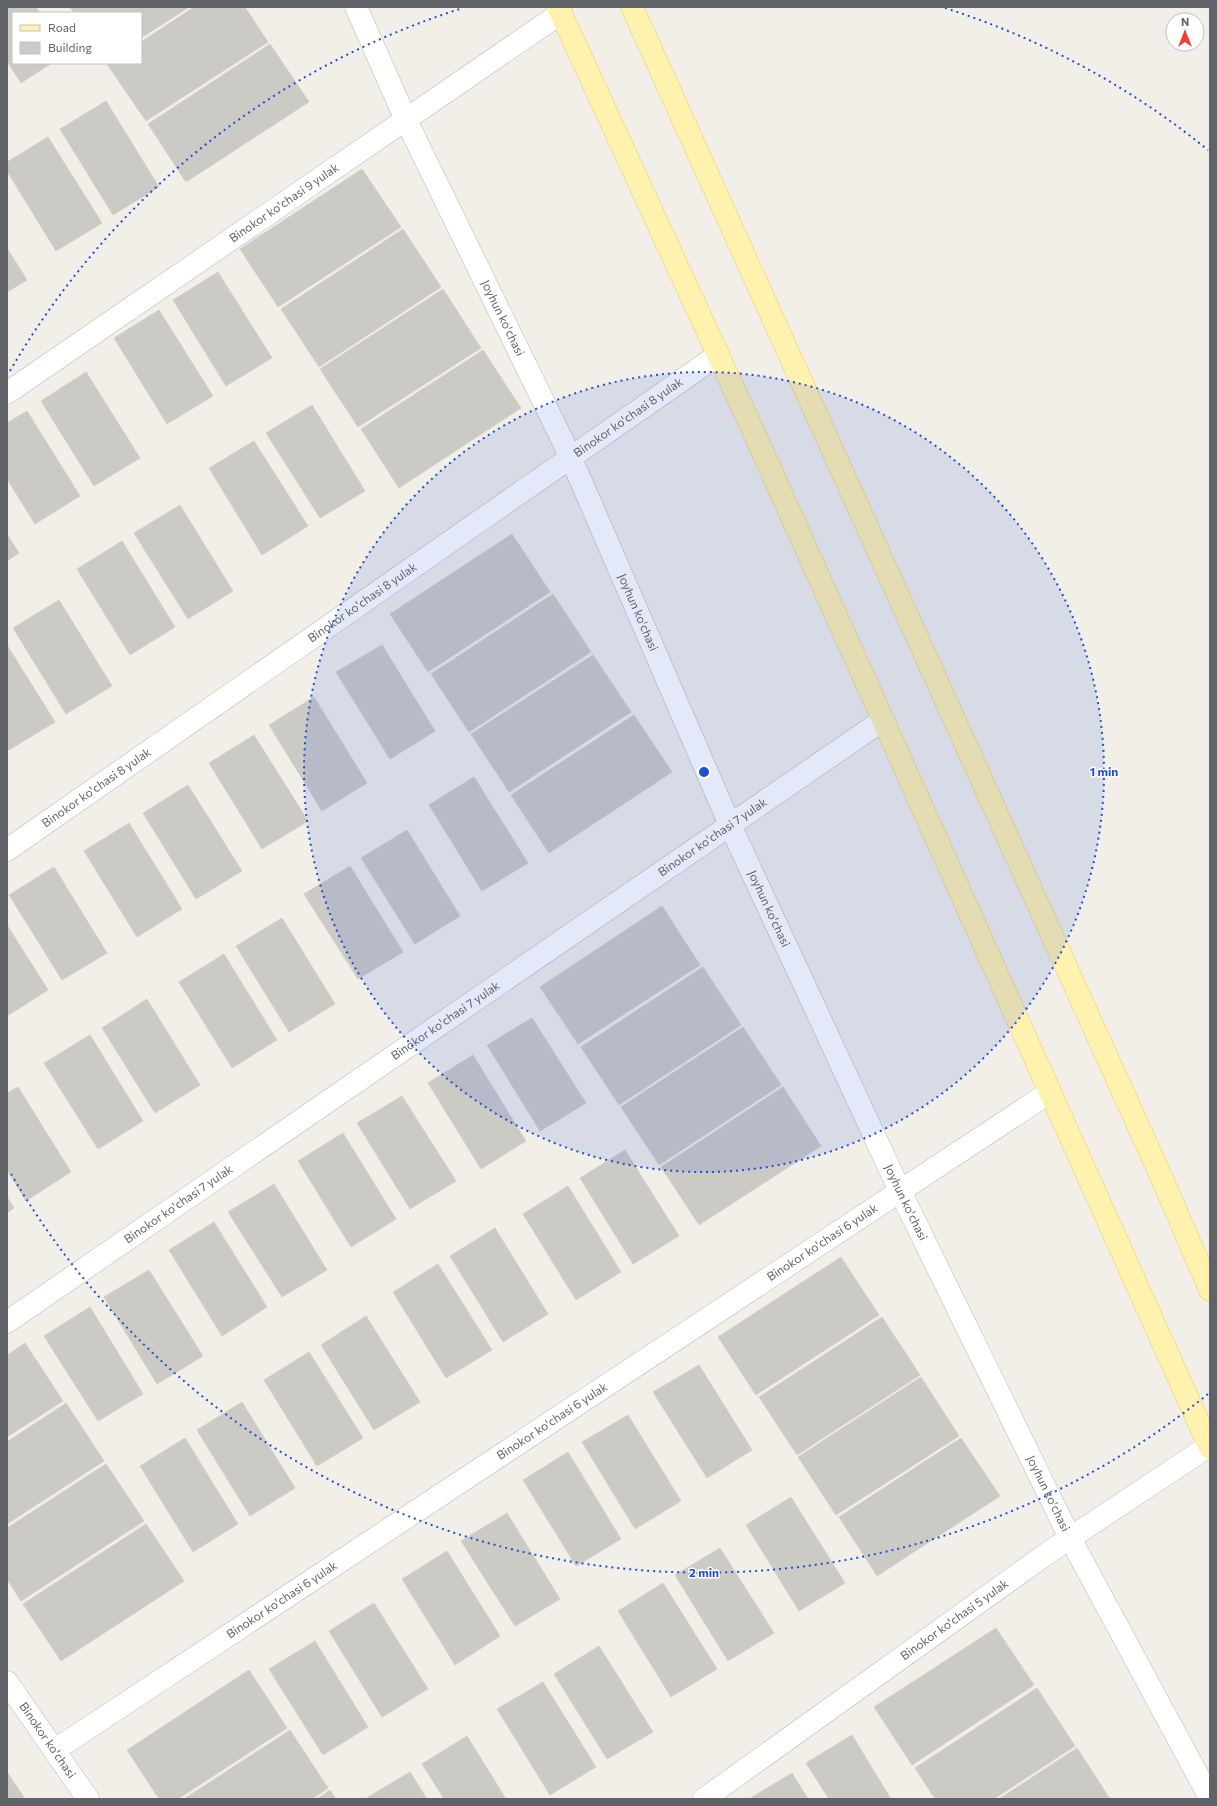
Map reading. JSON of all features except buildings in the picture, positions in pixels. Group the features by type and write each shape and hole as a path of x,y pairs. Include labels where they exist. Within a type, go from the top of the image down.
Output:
{"main road":[{"path":"632,7 1154,1161 1210,1290"},
{"path":"560,10 883,720 1210,1447"}],"street":[{"name":"Joyhun ko'chasi","path":"356,7 406,120 571,458 730,825 900,1191 1070,1538 1210,1798"},
{"name":"Binokor ko'chasi 9 yulak","path":"7,393 406,120 560,10"},
{"name":"Binokor ko'chasi 8 yulak","path":"7,850 718,356"},
{"name":"Binokor ko'chasi 7 yulak","path":"7,1322 883,720"},
{"name":"Binokor ko'chasi 6 yulak","path":"55,1750 1050,1092"},
{"name":"Binokor ko'chasi 5 yulak","path":"704,1799 1070,1538 1210,1447"},
{"name":"Binokor ko'chasi","path":"7,1682 88,1799"}]}
